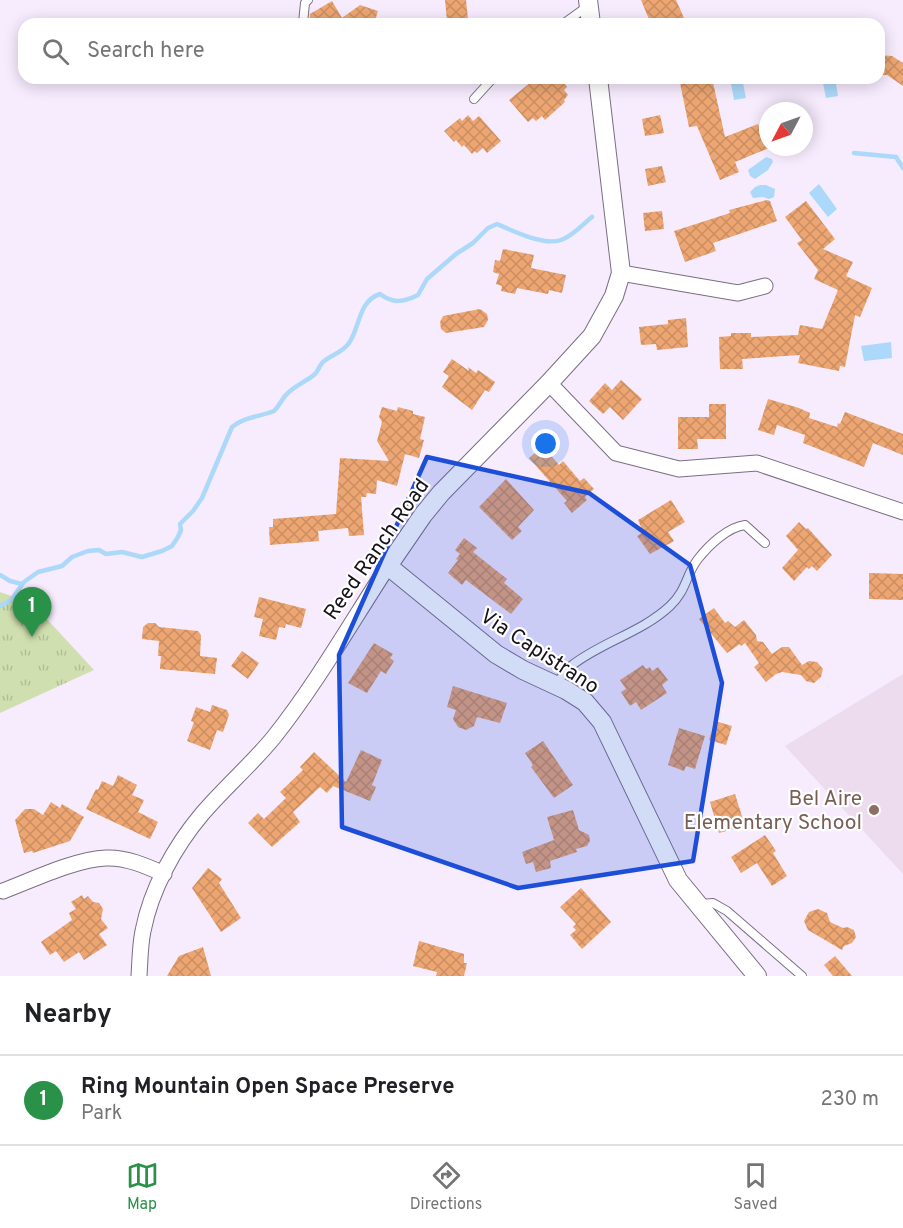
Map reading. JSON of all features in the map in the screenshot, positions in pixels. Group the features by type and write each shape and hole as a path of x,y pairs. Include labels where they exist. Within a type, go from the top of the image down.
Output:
{"street":[{"path":"589,3 590,18"},
{"name":"Reed Ranch Road","path":"139,976 143,929 151,903 184,837 273,738 423,515 441,493 549,384 592,336 614,296 621,273 599,84"},
{"path":"621,273 738,293 765,286"},
{"path":"549,384 616,453 679,469 757,464 903,512"},
{"name":"Via Capistrano","path":"388,566 496,654 585,702 602,722 678,880 757,976"},
{"path":"3,891 86,861 107,858 139,863 164,874"}],"lane":[{"path":"304,18 305,3 308,0"},
{"path":"570,18 589,3"},
{"path":"474,99 488,84"},
{"path":"554,685 572,666 607,644 652,621 671,605 684,590 697,560 735,526 746,525 765,543"},
{"path":"698,905 713,903 727,911 802,976"}],"highlighted area":[{"path":"427,457 589,493 690,565 722,683 693,861 518,888 342,827 339,655"}],"shaded area":[{"name":"Bel Aire Elementary School","path":"903,674 903,874 785,746"}],"green space":[{"path":"0,592 33,604 94,670 0,713"}],"water":[{"path":"731,84 743,84 746,98 734,100"},
{"path":"823,84 836,84 838,96 826,98"},
{"path":"766,157 772,159 773,162 768,170 755,179 750,176 748,170"},
{"path":"819,184 837,209 828,217 809,193"},
{"path":"760,185 775,189 774,197 753,198 750,192"},
{"path":"891,342 892,358 864,361 861,346"}],"building":[{"path":"445,0 466,0 468,18 447,18"},
{"path":"641,0 676,0 684,18 648,18"},
{"path":"332,1 342,18 310,18 310,14"},
{"path":"360,5 378,11 376,18 342,18"},
{"path":"885,55 892,56 903,63 903,86 885,75"},
{"path":"529,84 565,84 567,87 564,90 568,95 565,102 545,120 542,116 536,121 533,118 528,122 509,100"},
{"path":"680,84 713,84 725,137 758,124 759,152 735,162 739,172 720,180 697,126 689,127"},
{"path":"468,115 473,121 479,116 501,141 487,153 483,148 472,154 464,145 462,147 456,140 454,142 444,131 460,118 462,121"},
{"path":"660,115 664,133 645,136 642,119"},
{"path":"662,166 666,182 648,186 645,169"},
{"path":"770,201 777,221 713,243 716,251 685,262 674,231 730,213 729,210"},
{"path":"806,201 835,239 823,249 853,262 846,276 872,288 860,317 855,315 845,367 840,366 839,371 798,363 800,355 742,359 743,369 720,369 719,337 731,336 731,333 751,333 751,337 798,335 800,325 822,329 838,290 814,279 818,270 797,243 802,240 785,217"},
{"path":"662,211 664,229 645,231 643,213"},
{"path":"503,249 534,255 531,268 566,275 562,293 549,290 548,294 517,288 515,294 501,291 502,286 496,284 499,274 493,272 495,260 500,261"},
{"path":"480,309 487,314 488,320 484,327 446,333 441,329 440,322 443,316"},
{"path":"686,318 688,347 657,350 656,344 641,345 639,327 668,324 668,320"},
{"path":"452,359 469,371 468,367 476,373 478,370 495,382 489,392 485,390 472,410 442,387 449,376 443,372"},
{"path":"621,380 642,399 623,420 610,407 603,414 589,401 605,383 612,390"},
{"path":"768,399 799,408 810,413 809,418 837,427 845,412 903,434 903,455 873,443 864,467 803,443 805,435 777,425 774,435 758,430"},
{"path":"709,404 726,404 726,439 697,439 698,449 678,449 678,417 709,417"},
{"path":"382,407 397,411 398,407 425,417 420,439 424,440 419,458 405,454 397,486 377,480 376,494 367,493 366,497 361,497 364,535 349,536 348,528 318,531 319,541 270,545 269,527 273,527 273,519 336,514 340,458 389,461 377,441 382,422 379,417"},
{"path":"543,446 559,465 563,461 580,481 584,478 594,489 585,497 587,500 572,513 564,503 567,501 529,458"},
{"path":"506,479 534,510 518,527 522,531 512,540 479,507"},
{"path":"671,500 685,522 668,532 674,541 650,554 637,536 643,532 638,520"},
{"path":"799,522 806,529 808,528 832,555 817,571 812,566 809,569 807,567 794,581 782,568 798,550 786,536"},
{"path":"464,538 477,548 473,552 507,579 504,583 523,599 511,614 466,580 462,585 448,573 458,560 456,559 460,554 455,550"},
{"path":"869,573 903,574 903,600 869,599"},
{"path":"259,597 306,609 301,628 286,624 285,628 279,627 276,640 259,636 263,619 254,617"},
{"path":"714,608 725,623 728,621 735,627 744,620 756,635 757,641 763,642 772,654 782,647 789,647 802,665 809,661 817,662 823,669 821,677 814,683 806,681 801,675 782,672 766,682 754,667 759,663 745,643 727,653 699,619"},
{"path":"148,623 155,623 159,627 198,631 201,635 200,656 217,658 215,674 160,669 159,641 142,639 143,627"},
{"path":"374,643 393,654 390,658 394,661 386,674 381,671 367,693 348,683"},
{"path":"242,651 259,663 248,679 231,666"},
{"path":"643,665 646,669 650,667 652,671 658,667 668,680 662,685 667,693 641,710 636,702 630,706 621,692 626,689 620,680"},
{"path":"453,686 507,703 500,723 477,717 474,726 466,730 458,727 453,719 456,710 447,707"},
{"path":"212,705 227,710 229,715 223,732 217,730 210,750 187,741 194,722 191,721 196,707 210,712"},
{"path":"715,721 732,726 726,745 709,740"},
{"path":"679,728 705,736 695,769 686,766 684,771 668,765"},
{"path":"543,741 573,785 554,798 531,767 533,765 525,753"},
{"path":"361,750 382,760 372,785 376,787 370,801 333,786 327,793 320,787 293,812 300,822 272,847 248,823 258,813 264,819 286,798 280,792 303,770 300,767 314,752 346,782"},
{"path":"118,775 137,785 132,795 144,800 138,812 158,822 150,839 86,809 102,781 113,786"},
{"path":"735,794 745,826 719,833 710,802"},
{"path":"51,802 60,808 62,804 84,817 70,841 33,853 32,851 24,853 15,820 25,809 34,809 43,815"},
{"path":"573,810 579,830 589,835 590,841 587,846 576,849 577,852 550,861 551,868 536,872 533,862 526,864 522,852 554,840 547,817"},
{"path":"765,835 776,851 773,853 787,876 772,886 757,863 741,873 731,857"},
{"path":"208,868 222,879 219,883 241,918 221,932 192,888"},
{"path":"581,888 611,922 582,949 570,935 576,930 573,927 576,924 560,907"},
{"path":"82,895 84,899 88,896 93,902 99,903 103,909 101,919 108,928 99,934 107,945 84,960 79,952 64,962 56,951 50,955 41,942 72,920 69,913 76,909 71,902"},
{"path":"818,909 827,913 830,922 854,930 856,937 852,943 844,946 842,950 808,930 804,921 809,912"},
{"path":"419,941 464,954 464,963 467,963 464,976 436,976 437,972 413,966"},
{"path":"203,947 211,976 167,976 179,956"},
{"path":"835,956 852,976 833,976 824,965"}],"waterway":[{"path":"854,153 896,157 903,168"},
{"path":"0,606 11,600 24,582 38,572 62,566 72,557 88,551 99,550 106,554 122,552 142,557 172,546 181,530 180,524 202,498 232,427 247,419 274,411 288,393 315,374 323,362 340,352 353,337 363,309 373,298 380,294 399,301 418,295 427,279 456,254 473,243 488,228 497,224 529,237 554,241 570,236 592,217"},
{"path":"0,575 22,584"}],"place":[{"name":"Ring Mountain Open Space Preserve","path":"32,637"},
{"name":"Bel Aire Elementary School","path":"874,810"}]}
